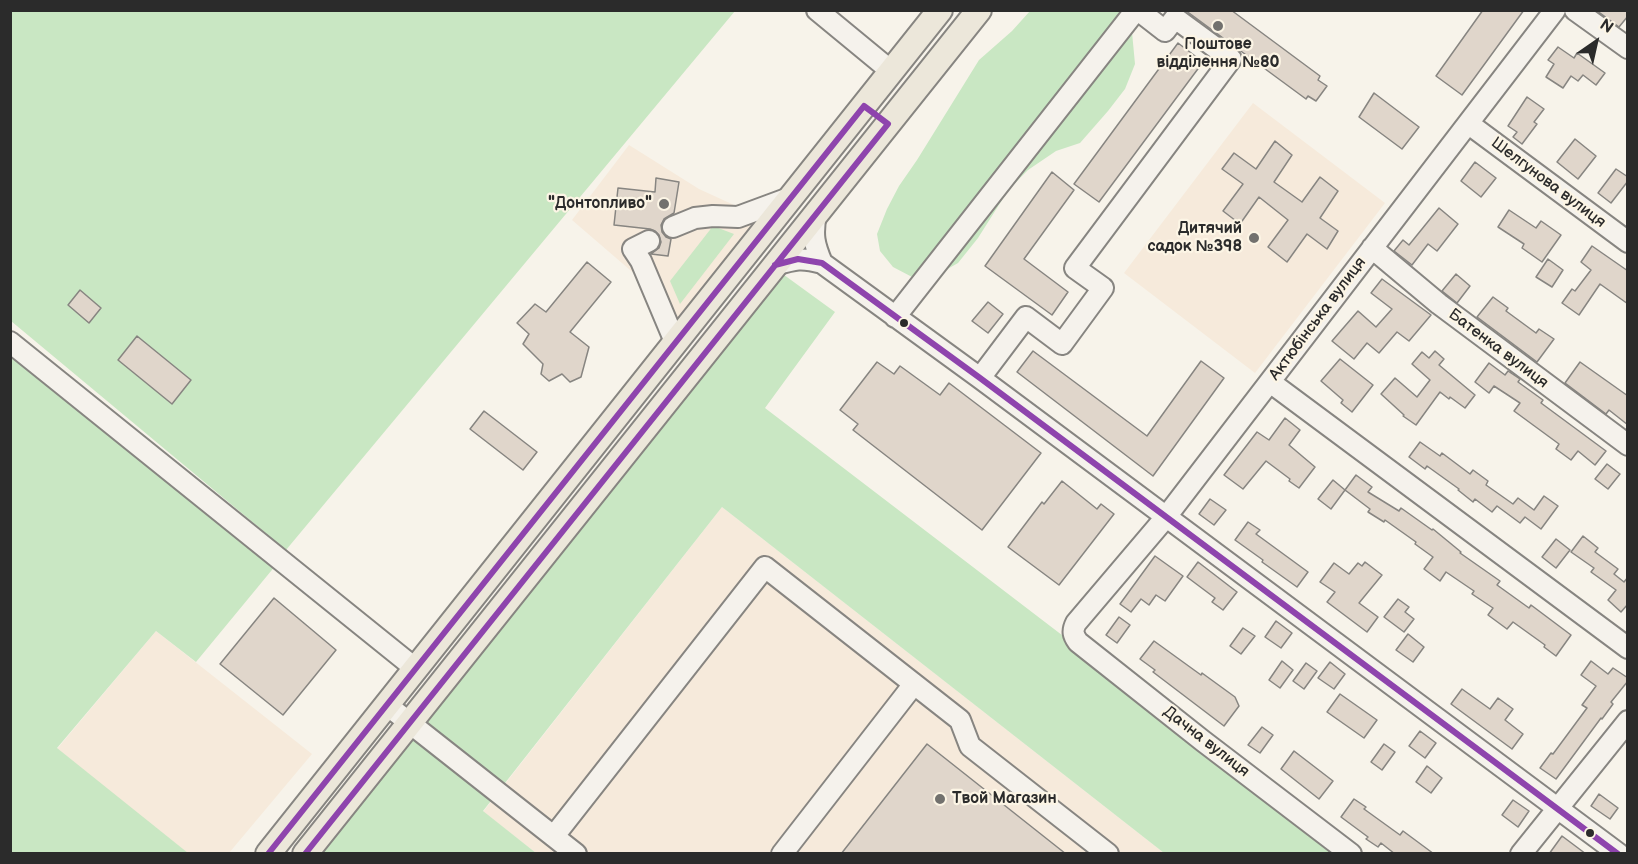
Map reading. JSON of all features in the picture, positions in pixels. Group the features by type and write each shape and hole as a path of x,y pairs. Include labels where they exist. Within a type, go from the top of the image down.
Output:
{"main road":[{"path":"268,854 940,10"},
{"path":"305,854 979,10"},
{"path":"864,106 888,124"}],"street":[{"path":"817,10 891,70"},
{"path":"895,317 1137,10 1165,31 1175,18 1231,59 1075,268 1102,288 1062,344 1026,317 980,378"},
{"name":"Актюбінська вулиця","path":"1076,623 1166,517 1555,10"},
{"path":"1575,10 1628,48"},
{"name":"Шелгунова вулиця","path":"1469,124 1628,242"},
{"path":"673,227 695,218 738,217 792,197"},
{"path":"816,214 813,233 815,248 822,263"},
{"path":"649,241 633,249 641,261 675,344"},
{"name":"Батенка вулиця","path":"1372,248 1439,304 1628,445"},
{"path":"775,265 796,259 808,259 822,263 1619,854"},
{"path":"10,342 416,669"},
{"path":"1270,382 1628,648"},
{"path":"554,836 765,567 960,720 970,746 1108,854"},
{"name":"Дачна вулиця","path":"1076,623 1073,630 1078,642 1351,854"},
{"path":"782,854 914,684"},
{"path":"387,705 576,854"},
{"path":"1521,854 1628,721"}],"shaded area":[{"name":"Дитячий садок №398","path":"1253,103 1385,203 1255,373 1124,273"},
{"path":"629,145 699,189 734,205 752,208 777,197 664,341 637,276 572,220"},
{"path":"722,507 1164,853 536,853 483,812"},
{"path":"156,631 312,754 229,853 188,854 57,749"}],"green space":[{"path":"10,11 735,11 286,550 11,321"},
{"path":"1030,11 1130,11 1135,64 1125,89 1080,143 1056,151 1028,170 1009,189 978,238 958,263 937,275 914,278 893,267 880,251 877,234 887,209 899,186 979,60 1012,31"},
{"path":"713,226 734,234 680,304 670,281"},
{"path":"780,272 835,312 765,408 1347,853 1164,853 722,507 483,811 536,853 320,854"},
{"path":"10,355 276,565 196,662 156,631 57,748 188,853 11,853"}],"building":[{"path":"1185,10 1231,10 1320,76 1318,80 1327,86 1316,101 1308,96 1306,99"},
{"path":"1483,10 1524,10 1462,95 1436,76"},
{"path":"1596,10 1628,10 1628,16 1619,27"},
{"path":"1178,43 1203,62 1099,202 1074,184"},
{"path":"1558,47 1574,58 1577,53 1605,73 1596,85 1583,75 1578,81 1571,76 1563,88 1546,77 1554,64 1548,60"},
{"path":"1374,93 1419,127 1402,149 1359,117"},
{"path":"1527,97 1544,109 1534,122 1537,124 1522,144 1513,137 1517,132 1508,126"},
{"path":"1575,139 1596,156 1578,179 1557,162"},
{"path":"1275,141 1292,155 1274,182 1302,202 1320,177 1338,191 1320,218 1338,231 1327,249 1307,234 1287,262 1268,247 1288,220 1259,197 1240,224 1223,211 1243,184 1222,169 1234,153 1256,169"},
{"path":"1475,162 1496,178 1481,197 1461,181"},
{"path":"1616,169 1628,177 1628,181 1611,203 1598,193"},
{"path":"1052,172 1074,190 1024,259 1068,292 1052,315 985,266"},
{"path":"656,178 679,182 674,213 664,219 661,225 662,232 671,239 668,256 651,254 659,248 661,242 655,231 614,225 618,188 655,192"},
{"path":"1439,208 1458,224 1437,251 1428,244 1412,265 1394,251 1403,240 1409,245"},
{"path":"1509,210 1536,228 1541,221 1561,235 1542,262 1522,248 1524,244 1498,227"},
{"path":"1592,246 1628,271 1628,304 1600,284 1579,315 1562,303 1572,289 1575,291 1591,270 1581,262"},
{"path":"1548,259 1563,270 1552,287 1536,277"},
{"path":"587,262 611,282 570,332 589,347 581,377 570,382 562,374 549,381 541,374 543,364 523,344 529,334 517,323 535,304 546,312"},
{"path":"1456,274 1470,286 1457,303 1442,291"},
{"path":"1382,279 1431,315 1409,341 1397,332 1379,353 1367,343 1354,359 1332,341 1358,311 1376,327 1392,309 1371,293"},
{"path":"80,290 101,308 89,323 68,305"},
{"path":"1493,297 1508,308 1506,311 1536,333 1539,329 1554,339 1537,362 1477,317"},
{"path":"988,302 1003,314 988,333 972,321"},
{"path":"137,336 191,380 172,404 118,360"},
{"path":"1033,351 1147,436 1201,361 1224,378 1153,476 1017,372"},
{"path":"1435,351 1444,359 1439,365 1475,395 1465,408 1440,392 1416,425 1403,416 1381,394 1395,378 1417,397 1430,380 1412,364 1422,352 1429,358"},
{"path":"1340,359 1373,385 1352,412 1341,403 1343,400 1321,381"},
{"path":"877,362 894,374 900,366 940,395 949,383 1041,453 982,530 853,430 858,424 840,410"},
{"path":"1580,362 1628,396 1628,425 1609,410 1606,414 1565,383"},
{"path":"1489,363 1505,375 1508,371 1520,379 1518,382 1543,400 1541,403 1606,451 1595,465 1578,451 1571,460 1556,449 1559,444 1514,411 1520,403 1494,386 1489,393 1475,382"},
{"path":"484,411 537,452 523,470 470,429"},
{"path":"1285,418 1300,430 1289,445 1315,467 1299,488 1266,461 1243,489 1224,475 1257,432 1269,440"},
{"path":"1420,442 1440,456 1442,453 1470,474 1473,470 1488,481 1486,485 1513,504 1518,498 1534,510 1544,496 1558,506 1541,529 1525,517 1520,523 1497,506 1492,512 1475,499 1473,502 1427,466 1425,469 1409,457"},
{"path":"1607,464 1620,474 1608,489 1595,479"},
{"path":"1356,475 1372,487 1368,492 1399,511 1401,508 1433,529 1460,553 1500,581 1497,585 1529,608 1531,605 1571,635 1556,656 1544,647 1545,645 1513,622 1507,629 1488,615 1493,608 1472,594 1474,591 1446,572 1440,581 1424,569 1433,557 1385,520 1384,522 1368,512 1370,509 1345,490"},
{"path":"1333,480 1345,490 1331,509 1318,499"},
{"path":"1062,481 1097,509 1101,504 1114,514 1059,585 1008,547 1042,502 1044,504"},
{"path":"1210,499 1226,510 1214,525 1199,514"},
{"path":"1248,522 1260,530 1256,534 1308,572 1297,587 1235,540"},
{"path":"1583,536 1598,548 1595,552 1618,569 1614,574 1624,582 1628,577 1628,604 1621,612 1608,600 1616,590 1591,572 1594,568 1571,552"},
{"path":"1556,539 1570,550 1556,568 1542,557"},
{"path":"1155,556 1183,576 1165,601 1156,595 1149,605 1141,599 1131,612 1120,604"},
{"path":"1198,562 1237,592 1223,610 1212,602 1215,598 1187,577"},
{"path":"1365,562 1382,575 1359,603 1378,617 1367,632 1327,602 1335,592 1320,582 1334,563 1349,574 1358,563 1362,566"},
{"path":"274,598 336,650 283,715 220,664"},
{"path":"1398,599 1409,607 1405,612 1414,619 1404,632 1384,617"},
{"path":"1119,617 1130,625 1117,643 1106,635"},
{"path":"1276,621 1292,633 1281,648 1265,637"},
{"path":"1243,628 1255,636 1241,654 1230,646"},
{"path":"1408,634 1424,647 1413,662 1396,650"},
{"path":"1154,641 1235,697 1239,706 1224,726 1153,672 1155,670 1140,659"},
{"path":"1282,661 1293,670 1280,688 1269,680"},
{"path":"1591,661 1608,674 1613,668 1628,678 1628,681 1556,779 1540,768 1587,708 1582,705 1596,686 1581,675"},
{"path":"1330,662 1345,674 1334,689 1318,678"},
{"path":"1306,663 1317,671 1304,689 1293,681"},
{"path":"1462,689 1490,709 1498,698 1513,709 1505,720 1523,734 1512,749 1451,704"},
{"path":"1340,694 1377,720 1364,738 1327,712"},
{"path":"1262,727 1273,735 1260,753 1248,745"},
{"path":"1420,731 1436,743 1425,758 1409,746"},
{"name":"Твой Магазин","path":"927,744 1066,854 841,854"},
{"path":"1384,744 1395,752 1382,770 1371,762"},
{"path":"1294,751 1333,781 1319,799 1281,769"},
{"path":"1427,766 1442,778 1431,793 1416,782"},
{"path":"1599,794 1618,808 1610,819 1591,806"},
{"path":"1354,799 1400,835 1403,831 1434,854 1395,854 1381,843 1378,847 1366,839 1368,837 1341,817"},
{"path":"1513,800 1529,811 1518,827 1502,815"},
{"path":"1562,836 1586,854 1549,854"}],"transit line":[{"path":"268,854 864,106 888,124 305,854"},
{"path":"775,265 798,259 822,263 980,378 1618,854"}],"place":[{"name":"Поштове відділення №80","path":"1218,26"},
{"name":"\"Донтопливо\"","path":"664,204"},
{"name":"Дитячий садок №398","path":"1254,238"},
{"name":"Твой Магазин","path":"940,799"}]}
